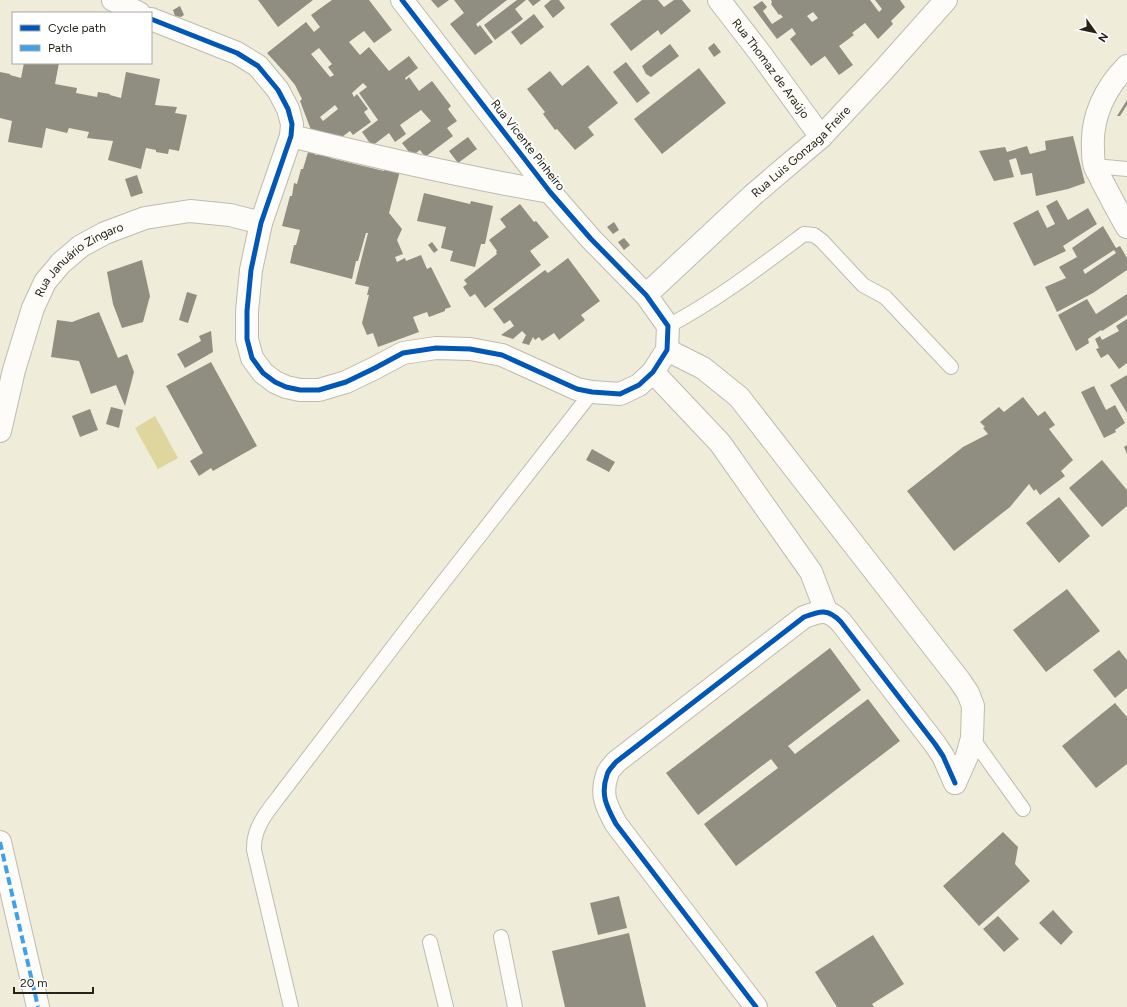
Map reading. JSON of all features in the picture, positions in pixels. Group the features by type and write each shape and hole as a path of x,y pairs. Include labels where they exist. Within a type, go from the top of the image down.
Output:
{"street":[{"path":"113,0 137,12"},
{"name":"Rua Vicente Pinheiro","path":"402,0 550,192 591,239 646,295 668,326"},
{"name":"Rua Thomaz de Araújo","path":"719,0 760,52 821,137"},
{"name":"Rua Luis Gonzaga Freire","path":"646,295 753,195 821,137 946,0"},
{"path":"152,18 237,53 258,66 278,90 288,109 292,124 291,136 261,223 251,270 247,311 247,339 252,358 263,374 275,382 286,387 300,390 319,390 346,382 402,353 436,348 470,349 502,356 577,388 592,392 620,394 639,385 653,372 666,350 668,326"},
{"path":"1127,66 1119,74 1098,110 1092,138 1095,166 1127,227"},
{"path":"291,136 439,171 550,192"},
{"name":"Rua Januário Zingaro","path":"0,431 14,370 32,308 45,282 61,263 81,246 105,233 145,218 190,211 230,215 261,223"},
{"path":"666,350 703,368 739,397 960,682 968,693 973,706 972,738 967,756 955,783 943,756 935,744 841,622 835,616 826,612 816,613 804,617 616,762 607,774 604,790 606,806 616,824 756,1007"},
{"path":"653,372 720,443 811,572 826,612"},
{"path":"0,842 38,1007"}],"lane":[{"path":"1095,166 1127,169"},
{"path":"668,326 689,315 729,290 804,234 814,235 822,241 862,285 885,297 951,367"},
{"path":"291,1007 254,850 254,838 258,828 280,794 592,392"},
{"path":"972,738 1022,809"},
{"path":"500,937 515,1007"},
{"path":"430,942 446,1007"}],"shaded area":[{"path":"155,416 178,458 158,469 135,428"}],"building":[{"path":"258,0 313,0 278,27"},
{"path":"332,0 369,0 392,30 374,43 364,31 349,42 360,55 369,47 389,71 409,56 418,68 405,78 406,80 409,77 419,91 432,81 451,106 448,109 457,121 447,128 453,136 425,157 420,150 412,156 402,143 431,121 421,110 400,125 406,134 395,142 389,133 372,146 362,132 378,120 359,93 367,87 363,83 352,93 354,97 357,94 368,109 364,112 371,122 353,135 350,131 338,140 311,130 300,101 302,99 295,85 267,53 306,22 314,32 320,27 311,15","holes":["319,48 332,64 328,67 334,75 330,77 311,54","335,105 338,109 323,121 320,117"]},
{"path":"431,0 449,0 438,8"},
{"path":"454,0 507,0 476,24 478,27 480,25 493,42 475,55 450,24 464,13"},
{"path":"517,0 526,0 515,9 523,19 495,40 484,25"},
{"path":"528,0 541,0 533,6"},
{"path":"551,0 559,0 565,8 553,18 544,6"},
{"path":"642,0 658,0 664,7 674,0 682,0 691,11 661,35 658,30 631,51 610,24"},
{"path":"771,0 870,0 879,12 882,9 875,0 900,0 905,7 891,21 893,24 878,39 865,23 852,33 854,35 839,46 853,65 839,75 825,56 811,66 790,39 796,34 792,28 777,39 753,7 762,1 767,7 763,11 772,24 783,17 780,14 779,15 771,4","holes":["813,12 818,18 812,22 807,16"]},
{"path":"180,6 184,15 181,17 175,16 173,10"},
{"path":"534,14 544,27 521,45 511,32"},
{"path":"714,43 721,52 714,57 708,48"},
{"path":"670,44 679,56 651,77 646,74 642,66"},
{"path":"626,62 650,93 637,103 613,72"},
{"path":"24,64 59,64 55,84 77,88 76,93 97,97 98,92 121,98 126,72 160,79 155,105 177,107 175,113 187,115 179,151 169,149 168,154 156,152 156,150 146,148 141,169 108,160 113,141 87,138 89,132 69,128 67,133 46,128 42,148 8,142 12,121 0,118 0,72 21,78"},
{"path":"588,65 618,103 588,127 594,135 575,150 557,129 555,130 543,114 545,112 527,89 550,71 562,86"},
{"path":"699,68 726,103 662,154 634,119"},
{"path":"1127,100 1127,105 1120,116 1117,116"},
{"path":"1073,136 1085,183 1068,189 1036,196 1032,173 1021,175 1016,158 1009,160 1014,177 994,181 979,151 1005,147 1007,152 1027,146 1030,154 1046,150 1045,141"},
{"path":"468,137 477,149 458,163 449,151"},
{"path":"309,149 316,150 315,155 319,155 324,152 331,154 330,158 384,171 385,167 400,171 389,213 402,229 397,240 403,254 395,257 397,262 405,258 406,261 421,255 427,269 431,267 451,307 429,317 427,312 413,317 419,332 378,347 373,333 367,335 362,323 369,295 367,295 369,287 355,284 368,233 366,233 358,261 356,261 352,279 290,263 294,245 296,245 300,230 282,226 290,196 292,196 294,183 297,184"},
{"path":"137,175 143,193 131,197 125,179"},
{"path":"424,193 470,204 471,201 493,206 485,244 481,244 475,267 450,261 453,251 441,248 446,227 417,221"},
{"path":"1057,200 1068,220 1088,208 1097,224 1063,246 1066,251 1034,266 1013,223 1038,210 1047,228 1055,224 1046,206"},
{"path":"520,204 534,222 536,221 549,237 530,251 541,265 485,308 475,294 470,297 463,287 467,284 464,280 497,254 497,251 489,240 506,227 500,219"},
{"path":"614,222 619,230 613,234 607,227"},
{"path":"1103,226 1116,248 1120,246 1127,258 1127,270 1093,293 1057,312 1045,287 1066,278 1059,267 1077,257 1072,248","holes":["1114,250 1116,253 1085,274 1083,270"]},
{"path":"624,238 630,245 624,250 618,242"},
{"path":"432,242 438,250 434,253 428,245"},
{"path":"568,258 600,301 581,315 585,320 559,340 554,333 542,341 539,337 535,340 533,337 529,345 522,343 526,335 522,331 513,339 501,335 514,326 510,320 504,324 493,309 545,270 548,273"},
{"path":"142,260 150,296 143,322 122,328 113,304 107,272"},
{"path":"187,292 197,295 188,323 179,320"},
{"path":"1127,294 1127,315 1088,339 1089,343 1076,351 1058,315 1087,299 1096,314"},
{"path":"99,312 118,358 127,354 134,372 125,406 116,385 91,394 79,361 51,357 57,320 72,322"},
{"path":"1127,319 1127,363 1119,369 1108,354 1101,358 1096,349 1099,348 1095,339 1100,336 1102,340 1119,331 1116,326"},
{"path":"211,331 213,352 185,368 177,354 201,341 199,336"},
{"path":"211,362 257,446 213,471 211,468 199,476 190,461 203,453 166,386"},
{"path":"1127,375 1127,413 1110,385"},
{"path":"1094,386 1106,410 1115,405 1125,423 1115,430 1116,432 1104,438 1081,392"},
{"path":"1023,397 1038,416 1045,411 1055,425 1049,429 1073,460 1061,471 1065,476 1040,495 1036,489 1034,491 1029,484 1010,507 954,551 907,491 963,447 988,434 983,428 985,427 980,422 999,407 1004,412"},
{"path":"111,407 123,410 119,428 106,424"},
{"path":"90,409 98,430 80,437 72,416"},
{"path":"1127,445 1127,454 1124,447"},
{"path":"592,449 615,462 609,472 586,460"},
{"path":"1102,460 1127,490 1127,506 1102,527 1069,488"},
{"path":"1059,497 1090,536 1059,563 1026,523"},
{"path":"1067,589 1100,631 1046,672 1013,630"},
{"path":"830,648 861,690 788,746 795,754 868,699 900,741 736,866 704,824 778,768 771,759 698,815 666,773"},
{"path":"1119,650 1127,660 1127,688 1115,698 1093,670"},
{"path":"1115,703 1127,717 1127,764 1096,788 1062,746"},
{"path":"1003,832 1018,847 1015,864 1030,881 979,926 943,886"},
{"path":"619,896 627,928 598,935 590,903"},
{"path":"1053,910 1073,932 1061,945 1039,923"},
{"path":"998,916 1019,939 1004,952 983,929"},
{"path":"629,933 646,1007 565,1007 552,951"},
{"path":"873,935 904,984 872,1004 874,1007 837,1007 815,972"}],"marked path":[{"path":"0,842 38,1007"}],"cycle path":[{"path":"152,19 237,53 258,66 278,90 288,109 292,124 291,136 261,223 251,270 247,311 247,339 252,358 263,373 275,382 286,387 300,390 319,390 346,382 403,353 436,348 470,349 502,355 577,389 592,392 620,394 639,385 653,372 667,350 668,326 646,295 591,239 550,192 402,0"},
{"path":"756,1007 616,824 607,806 604,795 605,782 609,770 616,762 804,617 815,613 824,612 832,614 841,622 935,744 943,756 955,783"}]}
